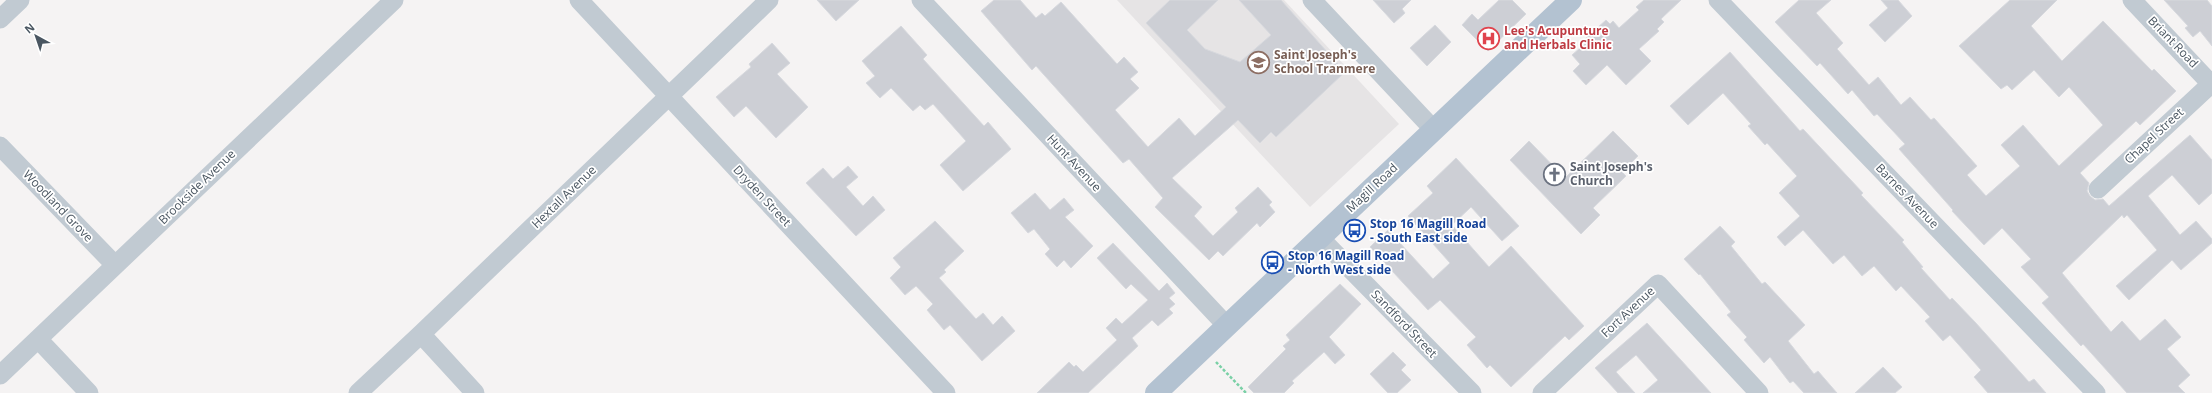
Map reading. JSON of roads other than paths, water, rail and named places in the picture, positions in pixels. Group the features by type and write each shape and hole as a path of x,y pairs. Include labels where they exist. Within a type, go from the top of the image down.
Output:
{"main road":[{"name":"Magill Road","path":"1156,393 1571,0"}],"street":[{"path":"0,19 20,0"},
{"name":"Brookside Avenue","path":"0,375 394,0"},
{"name":"Dryden Street","path":"579,0 946,393"},
{"name":"Hextall Avenue","path":"358,393 769,0"},
{"name":"Hunt Avenue","path":"921,0 1228,326"},
{"path":"1312,0 1434,130"},
{"name":"Barnes Avenue","path":"1718,0 2096,393"},
{"name":"Briant Road","path":"2132,0 2209,75"},
{"name":"Chapel Street","path":"2098,189 2209,75"},
{"name":"Woodland Grove","path":"0,146 115,265"},
{"name":"Sandford Street","path":"1320,238 1472,393"},
{"name":"Fort Avenue","path":"1542,393 1658,284 1759,393"},
{"path":"421,334 475,393"},
{"path":"38,339 89,393"}],"place":[{"name":"Lee's Acupunture and Herbals Clinic","path":"1488,38"},
{"name":"Saint Joseph's School Tranmere","path":"1258,62"},
{"name":"Saint Joseph's Church","path":"1554,174"},
{"name":"Stop 16 Magill Road - South East side","path":"1355,231"},
{"name":"Stop 16 Magill Road - North West side","path":"1272,263"}]}
